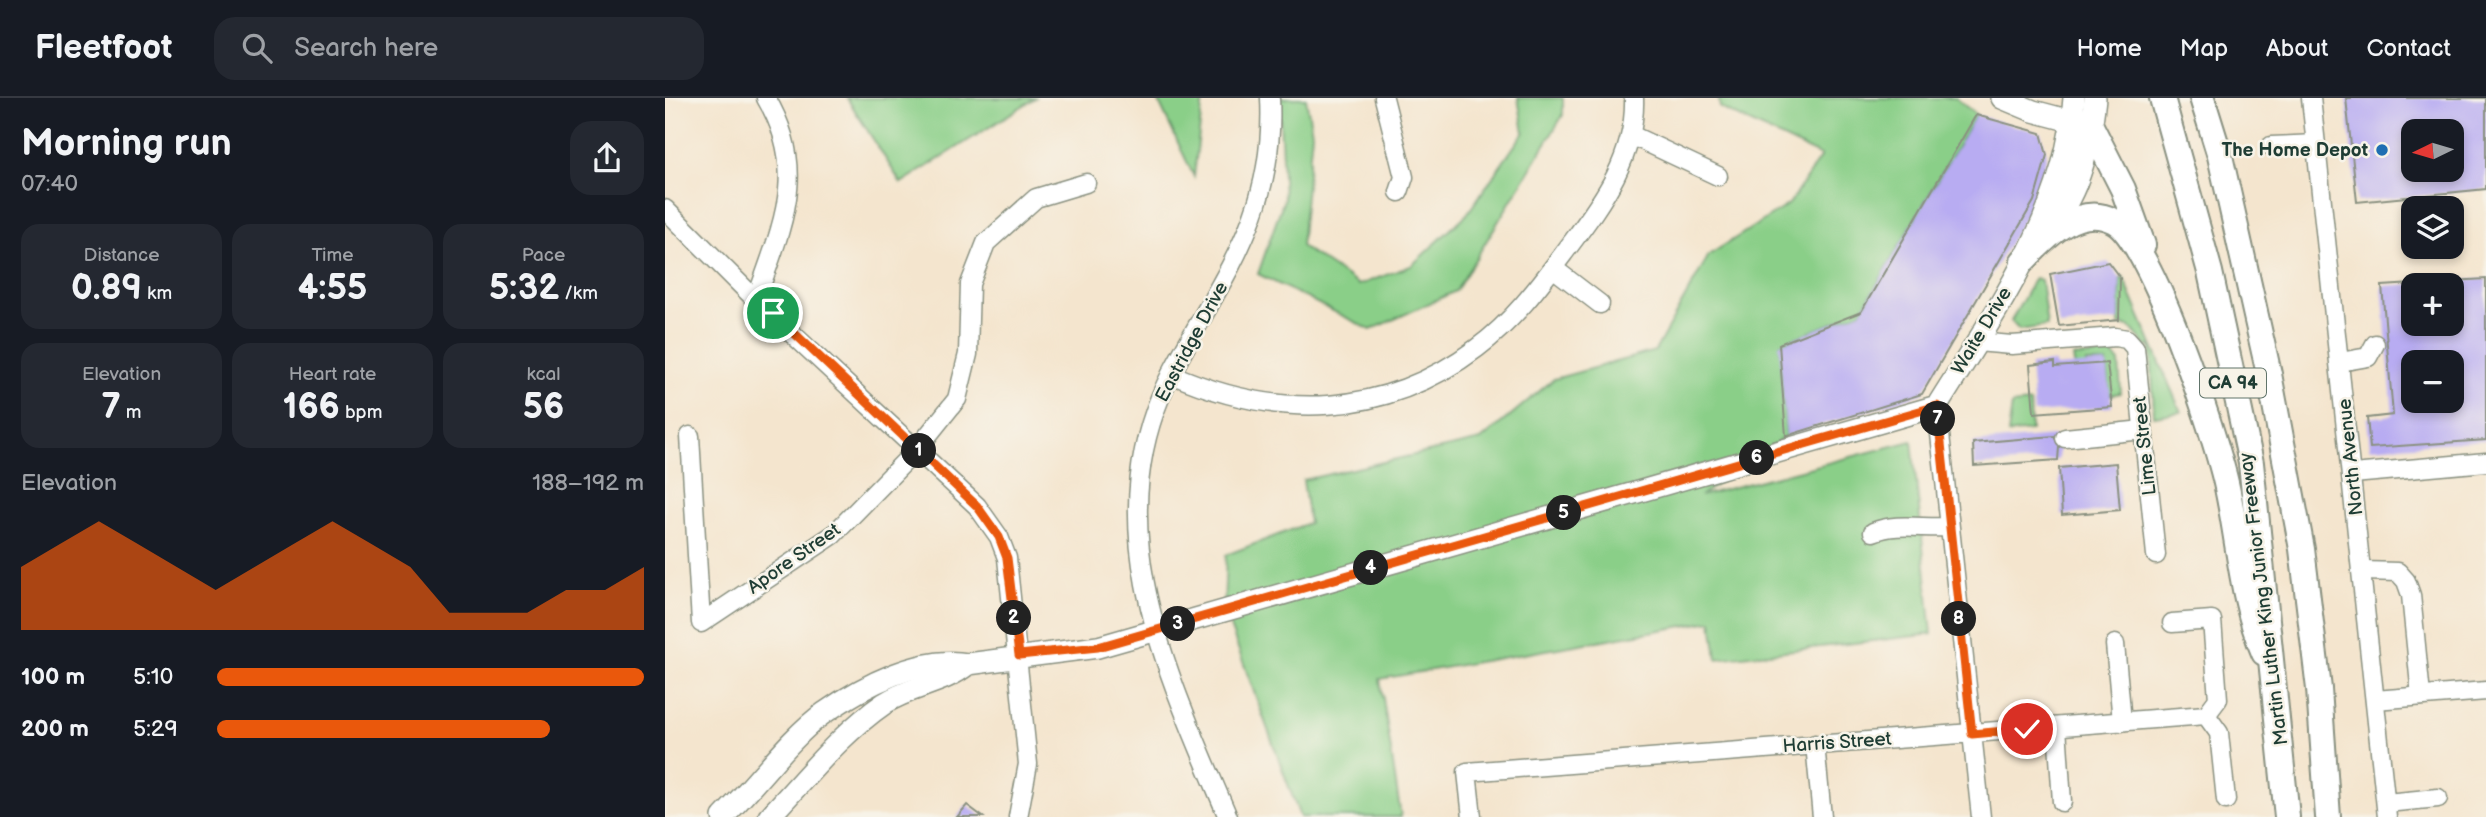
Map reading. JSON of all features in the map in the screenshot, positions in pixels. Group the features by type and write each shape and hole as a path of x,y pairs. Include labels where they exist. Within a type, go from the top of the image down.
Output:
{"highway":[{"name":"Martin Luther King Junior Freeway","path":"2162,98 2210,272 2251,463 2284,775 2285,817"},
{"name":"Martin Luther King Junior Freeway","path":"2202,98 2220,156 2269,374 2302,549 2328,817"},
{"path":"2082,124 2123,189 2209,424 2225,480 2250,620 2273,674"},
{"path":"2023,261 2064,224 2082,217 2098,217 2114,221 2127,233 2140,251 2158,290"},
{"path":"2324,760 2341,817"}],"main road":[{"path":"2002,98 2033,111 2082,124"},
{"name":"Waite Drive","path":"2074,98 2082,124"},
{"name":"Waite Drive","path":"1937,406 2023,261 2095,98"},
{"path":"723,817 823,714 891,676 926,663 949,661 968,664 1019,655 1098,647 1937,406"},
{"path":"769,817 854,726 888,701 921,685 954,676 968,664"}],"street":[{"path":"756,299 786,213 790,186 786,143 767,98"},
{"name":"Eastridge Drive","path":"1228,817 1173,685 1143,575 1137,542 1137,507 1144,447 1171,374 1240,251 1256,209 1269,144 1270,98"},
{"path":"1384,98 1404,177 1399,192"},
{"path":"1171,374 1209,390 1289,407 1359,401 1395,392 1478,348 1529,299 1601,203 1631,135 1634,98"},
{"name":"North Avenue","path":"2311,98 2353,474 2386,810"},
{"path":"1631,135 1718,176"},
{"path":"2271,146 2316,144"},
{"name":"Apore Street","path":"690,436 701,623 833,535 917,449 957,399 968,354 970,284 986,243 1036,198 1086,183"},
{"path":"665,209 756,299 977,506 999,537 1007,558 1019,655 1028,764 1018,817"},
{"path":"1553,268 1600,304"},
{"name":"Lime Street","path":"1977,342 2012,345 2115,337 2127,339 2135,348 2156,555"},
{"path":"2340,362 2368,357 2375,344"},
{"path":"1937,406 1980,817"},
{"path":"2065,438 2143,430"},
{"path":"2353,474 2486,462"},
{"path":"1873,532 1891,525 1919,529 1949,527"},
{"path":"2363,571 2397,572 2406,581 2411,595 2421,696"},
{"path":"2172,623 2212,620 2218,698 2206,715 2219,733 2225,800"},
{"path":"2115,644 2122,722"},
{"path":"2375,699 2486,691"},
{"name":"Harris Street","path":"1472,817 1468,772 2206,715"},
{"path":"2057,727 2062,802"},
{"path":"1815,744 1822,817"},
{"path":"2386,810 2438,798"}],"green space":[{"path":"847,98 1035,98 901,183"},
{"path":"1157,98 1203,98 1194,177"},
{"path":"1279,98 1306,98 1312,133 1301,246 1359,285 1411,266 1467,214 1524,132 1518,98 1563,98 1563,115 1456,291 1371,330 1258,274 1284,199"},
{"path":"1719,98 1956,98 1976,115 1861,312 1780,344 1786,436 1700,496 1912,441 1932,634 1717,659 1712,621 1380,679 1401,817 1300,817 1224,610 1226,555 1309,523 1303,480 1481,440 1554,379 1655,351 1709,255 1789,204 1821,156 1720,108"},
{"path":"2123,277 2181,412 2154,416 2151,345 2147,347 2130,327 2119,325 2120,280"},
{"path":"2035,278 2041,280 2047,326 2019,330 2011,321"},
{"path":"2112,354 2119,362 2121,393 2110,395 2107,363 2086,363 2087,401 2077,385 2073,357"},
{"path":"2030,403 2031,431 2008,434 2012,405"}],"building":[{"name":"The Home Depot","path":"2346,98 2486,98 2486,189 2357,202"},
{"path":"1976,115 2041,133 2047,155 2034,201 1922,394 1786,436 1779,344 1861,312"},
{"path":"2108,262 2120,278 2119,320 2059,326 2050,274"},
{"path":"2486,279 2486,440 2370,448 2367,418 2393,415 2382,286 2401,285 2401,336 2464,336 2464,280"},
{"path":"2055,362 2055,367 2107,363 2112,407 2034,413 2030,365"},
{"path":"2054,436 2059,447 2058,460 1974,466 1973,443"},
{"path":"2116,463 2120,510 2062,515 2059,468"},
{"path":"967,805 983,817 957,817"}],"place":[{"name":"The Home Depot","path":"2382,150"}],"route":[{"path":"773,313 977,506 999,537 1007,558 1019,655 1098,647 1937,406 1972,734 2027,729"}]}
